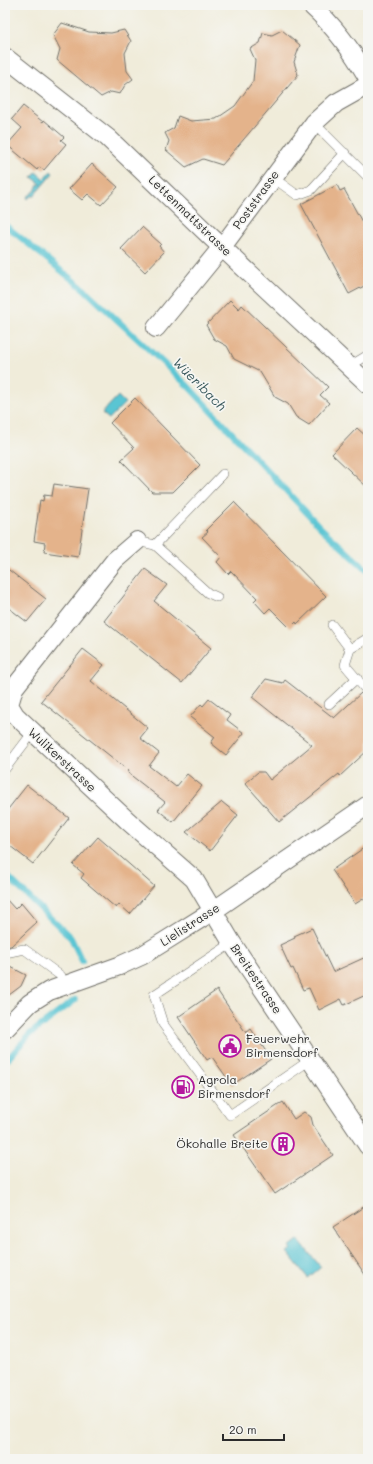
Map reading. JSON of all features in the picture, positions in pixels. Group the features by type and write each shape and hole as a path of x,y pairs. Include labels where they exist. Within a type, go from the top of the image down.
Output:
{"street":[{"path":"311,5 324,16 343,38 368,78"},
{"name":"Lettenmattstrasse","path":"5,57 108,138 368,384"},
{"name":"Poststrasse","path":"156,328 222,247 272,177 314,123 336,103 368,85"},
{"name":"Wulikerstrasse","path":"137,541 115,560 14,688 9,705 14,715 194,879 214,911"},
{"name":"Lielistrasse","path":"5,1029 30,1003 49,992 119,966 141,956 214,911 368,805"},
{"name":"Breitestrasse","path":"214,911 232,943 368,1146"}],"lane":[{"path":"314,123 368,177"},
{"path":"272,177 296,195 311,190 345,153"},
{"path":"350,366 368,355"},
{"path":"155,545 223,474"},
{"path":"137,541 155,545 208,593 217,597"},
{"path":"332,624 350,649"},
{"path":"368,638 350,649 345,665 368,692"},
{"path":"328,704 357,678"},
{"path":"5,769 33,732"},
{"path":"232,943 154,995 163,1024 230,1115 310,1060"},
{"path":"5,953 24,949 61,976 63,986"}],"water":[{"path":"51,171 53,173 35,196 31,196 28,199 27,197 35,191 38,184 41,184 32,177 36,172 44,179"},
{"path":"118,396 125,403 109,419 102,413"},
{"path":"298,1240 321,1267 308,1278 287,1252 291,1249 289,1247"}],"building":[{"path":"62,23 89,32 111,33 124,30 131,41 125,53 127,71 133,79 125,85 120,94 111,92 101,97 57,60 60,49 53,35"},
{"path":"282,30 300,45 294,62 298,75 222,165 203,159 186,167 166,150 169,141 165,133 174,128 178,116 191,121 216,119 235,106 253,81 255,60 250,49 260,43 263,33 272,35"},
{"path":"23,106 43,122 44,120 64,137 61,140 66,144 44,170 39,167 37,170 7,145 22,128 12,119"},
{"path":"92,164 118,187 101,205 88,194 82,200 69,189"},
{"path":"337,185 340,191 344,189 368,233 368,284 349,294 301,204"},
{"path":"142,227 161,244 159,246 164,252 145,272 121,249"},
{"path":"230,300 239,309 242,305 328,387 320,395 329,403 309,425 296,417 288,404 275,397 260,372 234,359 227,346 214,339 206,325"},
{"path":"135,398 200,465 173,492 152,492 121,460 134,448 110,423"},
{"path":"357,428 368,438 368,488 332,454"},
{"path":"54,484 88,489 78,557 44,552 45,543 34,541 40,500 43,501 44,495 52,496"},
{"path":"234,502 326,596 297,624 296,622 290,628 270,608 265,613 254,601 257,598 231,571 228,574 217,562 221,557 202,537 208,532 206,530"},
{"path":"5,567 46,599 27,622 5,605"},
{"path":"145,569 167,585 154,601 211,648 182,683 104,621"},
{"path":"83,649 104,665 91,681 148,728 140,738 159,753 149,766 176,787 187,774 202,786 173,822 158,810 165,802 128,773 129,771 41,701"},
{"path":"266,679 283,683 285,680 334,718 361,693 368,698 368,750 340,776 339,774 279,822 245,783 258,772 264,772 270,780 312,745 252,697"},
{"path":"209,699 230,715 227,720 244,733 226,755 211,743 215,737 190,717 201,704 203,706"},
{"path":"27,785 69,818 33,864 5,842 5,813"},
{"path":"222,802 238,815 210,851 186,832"},
{"path":"98,837 154,886 130,914 119,904 116,908 81,878 84,874 73,865"},
{"path":"368,845 368,896 355,904 332,870"},
{"path":"5,898 15,909 21,903 37,922 11,946 5,947"},
{"path":"312,928 333,972 368,956 368,994 344,1005 341,999 319,1010 309,988 303,990 280,945 295,938 294,936"},
{"path":"5,964 26,975 21,986 5,998"},
{"name":"Feuerwehr Birmensdorf","path":"217,990 246,1033 251,1029 271,1059 232,1085 212,1057 207,1060 178,1017"},
{"name":"Ökohalle Breite","path":"283,1102 294,1119 304,1112 311,1117 313,1125 333,1155 275,1194 234,1135"},
{"path":"368,1204 368,1279 333,1227"}],"waterway":[{"name":"Wüeribach","path":"5,225 85,290 188,386 321,528 368,571"},
{"path":"5,874 71,938 82,961"},
{"path":"5,1062 30,1034 75,1000"}],"place":[{"name":"Feuerwehr Birmensdorf","path":"230,1046"},
{"name":"Agrola Birmensdorf","path":"183,1087"},
{"name":"Ökohalle Breite","path":"283,1144"}]}
